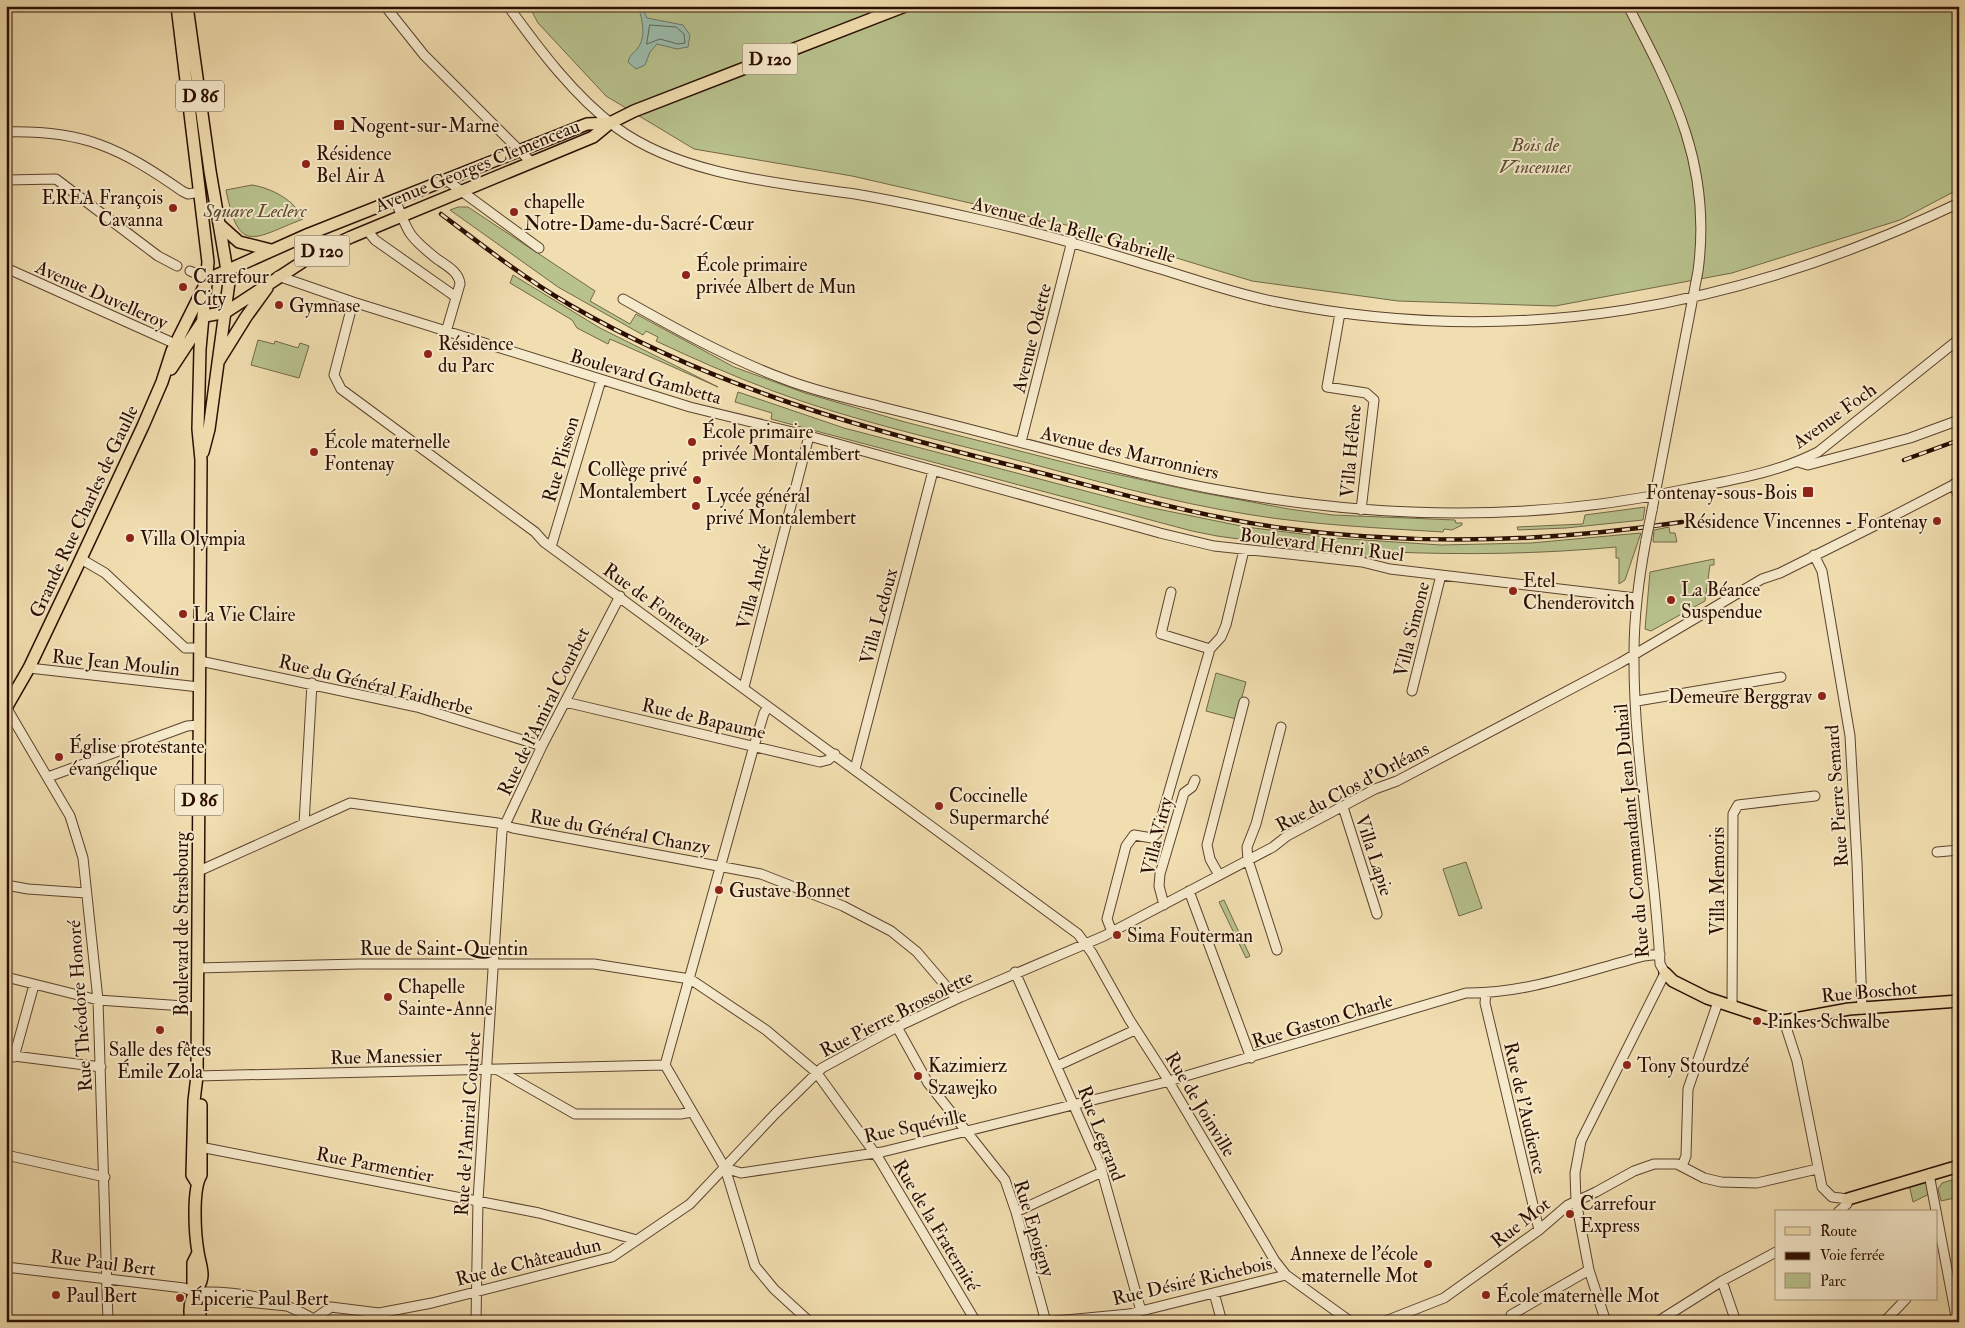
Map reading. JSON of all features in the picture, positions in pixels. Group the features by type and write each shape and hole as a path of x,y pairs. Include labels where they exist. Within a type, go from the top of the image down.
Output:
{"main road":[{"name":"D 86","path":"177,6 208,262 205,316"},
{"name":"D 86","path":"188,6 213,186 227,269 226,312"},
{"name":"D 120","path":"610,123 636,110 905,6"},
{"name":"Avenue Georges Clemenceau","path":"227,269 444,179 587,124 610,123"},
{"name":"Avenue Georges Clemenceau","path":"205,316 226,312 312,255 593,137 610,123"},
{"path":"200,192 213,186"},
{"path":"220,225 239,242 271,250"},
{"name":"D 120","path":"208,279 227,269"},
{"path":"216,366 246,316 276,278"},
{"name":"Grande Rue Charles de Gaulle","path":"6,708 29,668 162,382 183,346 208,279"},
{"name":"Boulevard de Strasbourg","path":"201,460 209,429 216,366 226,312"},
{"path":"183,346 205,316"},
{"name":"Boulevard de Strasbourg","path":"191,1322 190,1306 196,1292 202,1285 198,1253 196,1182 192,1175 197,1147 194,1101 198,1076 201,460 198,429 201,345 205,316"},
{"path":"183,346 195,343 201,345"},
{"name":"Rue du Commandant Jean Duhail","path":"1665,973 1685,988 1718,1002 1768,1018 1784,1021"},
{"name":"Rue Boschot","path":"1784,1021 1819,1013 1959,1001"},
{"path":"1848,1199 1959,1166"},
{"name":"Boulevard de Strasbourg","path":"196,1292 200,1300 200,1322"}],"street":[{"path":"385,6 424,55 532,162"},
{"name":"Avenue de la Belle Gabrielle","path":"508,6 569,83 610,123 628,136 661,152 729,174 926,208 1072,242 1237,292 1340,313 1412,321 1491,322 1594,315 1693,298 1751,284 1818,262 1913,225 1959,203"},
{"name":"Rue du Commandant Jean Duhail","path":"1628,6 1679,109 1698,176 1702,233 1693,298 1636,598 1634,654 1636,701 1660,964 1665,973"},
{"path":"6,132 60,134 100,144 133,158 188,194 200,192"},
{"path":"444,179 539,248"},
{"path":"6,180 56,180 158,256 177,266"},
{"path":"395,199 412,239 457,274 460,282 446,332"},
{"path":"368,230 376,240 456,297"},
{"name":"Avenue Odette","path":"1021,442 1072,242"},
{"name":"Avenue Duvelleroy","path":"6,268 183,346"},
{"path":"190,271 208,279"},
{"name":"Boulevard Gambetta","path":"276,278 690,407 810,436 1010,491"},
{"name":"Avenue des Marronniers","path":"623,299 694,339 787,380 845,398 1221,490 1299,503 1361,510 1450,513 1529,511 1604,505 1654,497"},
{"name":"Rue de Fontenay","path":"352,302 334,375 341,389 535,532 551,547 1029,897"},
{"name":"Villa Hélène","path":"1340,313 1327,387 1366,393 1374,400 1361,510"},
{"name":"Avenue Foch","path":"1654,497 1766,473 1798,462 1830,443 1959,339"},
{"name":"Rue Plisson","path":"551,547 600,380"},
{"path":"1798,462 1808,465 1910,438 1959,420"},
{"name":"Villa André","path":"744,687 810,436"},
{"path":"1830,443 1836,457"},
{"name":"Villa Ledoux","path":"855,769 933,471"},
{"path":"1957,483 1959,498"},
{"name":"Rue du Clos d'Orléans","path":"1085,943 1112,932 1164,905 1273,847 1287,836 1374,789 1397,781 1634,654 1735,596 1762,578 1776,574 1957,483"},
{"name":"Boulevard Henri Ruel","path":"1010,491 1167,535 1214,546 1362,562 1390,569 1636,598"},
{"path":"1112,932 1107,920 1126,846 1134,836 1152,838 1157,833 1210,649 1221,637 1226,625 1244,550"},
{"name":"Rue Pierre Semard","path":"1814,555 1822,571 1850,736 1858,862 1862,1009"},
{"path":"81,559 105,573 185,648 200,648"},
{"name":"Villa Simone","path":"1412,691 1441,575"},
{"path":"1171,592 1161,634 1210,649"},
{"name":"Rue de l'Amiral Courbet","path":"476,1322 475,1291 478,1200 502,831 542,746 620,596"},
{"name":"Rue du Général Faidherbe","path":"200,661 361,691 542,746"},
{"name":"Rue Jean Moulin","path":"29,668 199,687"},
{"path":"1636,701 1781,677"},
{"path":"304,824 312,683"},
{"name":"Rue de Bapaume","path":"565,702 820,762 828,760 835,754"},
{"path":"1219,875 1210,859 1207,845 1244,702"},
{"path":"768,707 764,713 754,746 665,1065 725,1168 755,1266 774,1289 810,1322"},
{"name":"Rue Théodore Honoré","path":"6,708 70,816 79,840 98,1000 105,1177 108,1322"},
{"path":"48,777 187,726 199,725"},
{"path":"1277,950 1248,860 1247,847 1256,824 1281,727"},
{"name":"Villa Vitry","path":"1164,905 1159,886 1160,874 1184,793 1192,787 1196,780"},
{"name":"Villa Memoris","path":"1732,1006 1733,814 1738,805 1815,796"},
{"name":"Rue du Général Chanzy","path":"199,871 350,803 504,825 761,874 825,899 891,931 917,952 957,999"},
{"name":"Villa Lapie","path":"1343,807 1378,914"},
{"path":"1937,852 1959,850"},
{"path":"6,885 28,889 86,893"},
{"path":"1190,891 1251,1058"},
{"name":"Rue de Joinville","path":"1029,897 1078,934 1085,943 1135,1030 1257,1231 1286,1275 1351,1322"},
{"name":"Rue Pierre Brossolette","path":"725,1168 816,1072 897,1027 1015,972 1085,943"},
{"name":"Rue Gaston Charle","path":"1168,1082 1466,993 1486,993 1520,988 1644,956 1660,954"},
{"name":"Rue de Saint-Quentin","path":"198,968 594,964 690,979"},
{"name":"Rue Legrand","path":"1015,972 1102,1172 1141,1311"},
{"path":"1606,1322 1589,1270 1576,1201 1575,1173 1581,1141 1665,973"},
{"path":"6,977 98,1000 198,1007"},
{"name":"Rue de la Fraternité","path":"690,979 766,1030 816,1072 874,1153 976,1322"},
{"path":"34,985 10,1056 101,1067"},
{"name":"Rue de l'Audience","path":"1486,993 1485,1003 1540,1230"},
{"path":"1718,1002 1688,1084 1686,1156 1682,1166 1704,1178 1729,1183 1757,1183 1817,1169"},
{"path":"1784,1021 1798,1061 1817,1169 1822,1187 1829,1196 1838,1199 1848,1199 1847,1204 1840,1210"},
{"name":"Rue Epoigny","path":"897,1027 928,1083 1005,1180 1016,1212 1046,1322"},
{"path":"1057,1066 1135,1030"},
{"name":"Rue Manessier","path":"198,1076 665,1065"},
{"path":"498,1070 575,1114 611,1116 692,1112"},
{"name":"Rue Squéville","path":"725,1168 741,1173 874,1153 1168,1082"},
{"name":"Rue Parmentier","path":"197,1147 478,1200 571,1220 637,1240"},
{"path":"6,1154 105,1177"},
{"name":"Rue Mot","path":"1383,1322 1444,1298 1540,1230 1576,1201 1634,1171 1654,1164 1682,1166"},
{"name":"Rue de Châteaudun","path":"316,1320 331,1307 379,1314 612,1257 690,1204 725,1168"},
{"path":"1016,1212 1102,1172"},
{"path":"1929,1174 1936,1210"},
{"path":"1938,1222 1957,1322"},
{"path":"1657,1322 1722,1281 1775,1253"},
{"path":"1938,1269 1946,1264"},
{"name":"Rue Paul Bert","path":"6,1267 184,1288 196,1292 223,1291 254,1296 287,1306 316,1320"},
{"path":"1511,1315 1589,1270"},
{"name":"Rue Désiré Richebois","path":"1046,1322 1125,1318 1141,1311 1286,1275"},
{"path":"1722,1281 1736,1322"},
{"path":"1214,1293 1222,1322"},
{"path":"1884,1322 1905,1300"}],"green space":[{"name":"Bois de Vincennes","path":"529,6 1959,6 1959,189 1900,220 1732,273 1555,306 1398,301 1252,281 1075,227 852,176 694,149 606,96 538,23"},
{"name":"Square Leclerc","path":"252,185 282,196 294,206 303,219 260,236 250,236 243,233 236,225 226,190"},
{"path":"458,207 468,207 595,291 590,301 630,324 636,314 734,367 805,393 905,422 1079,466 1198,492 1333,515 1455,520 1456,523 1462,523 1462,525 1452,530 1444,529 1443,532 1347,526 1221,510 1127,489 888,427 801,401 714,367 656,341 658,337 646,331 643,335 558,287 450,210"},
{"path":"513,275 600,328 718,387 610,339 608,344 577,328 572,320 510,283"},
{"path":"258,340 274,344 275,341 298,348 300,343 309,346 299,378 251,365"},
{"path":"738,392 844,428 1143,506 1246,527 1334,538 1441,545 1531,543 1641,533 1625,580 1619,584 1619,558 1616,558 1616,547 1503,553 1391,552 1389,560 1217,536 1192,531 771,419 772,413 735,402"},
{"path":"1645,507 1643,520 1566,528 1518,530 1517,527 1583,524 1585,515"},
{"path":"1669,527 1670,533 1675,533 1677,542 1653,542 1654,530"},
{"path":"1714,559 1714,565 1710,565 1705,601 1651,631 1645,629 1650,572"},
{"path":"1216,673 1246,682 1236,719 1206,711"},
{"path":"1466,862 1482,908 1459,916 1443,869"},
{"path":"1224,900 1250,956 1246,958 1219,902"},
{"path":"1959,1178 1959,1197 1941,1201 1938,1189 1942,1183"},
{"path":"1922,1181 1926,1183 1929,1194 1913,1202 1909,1185"}],"water":[{"path":"638,6 641,6 647,18 683,25 690,35 688,47 677,49 657,44 650,52 645,65 636,69 628,62 640,44 643,34"}],"railway":[{"path":"441,214 520,273 570,305 625,335 736,383 849,422 1153,502 1217,517 1282,528 1332,534 1432,539 1482,539 1583,534 1682,522"},
{"path":"1904,460 1959,440"}],"place":[{"name":"Nogent-sur-Marne","path":"339,125"},
{"name":"Résidence Bel Air A","path":"306,164"},
{"name":"EREA François Cavanna","path":"173,208"},
{"name":"chapelle Notre-Dame-du-Sacré-Cœur","path":"514,212"},
{"name":"École primaire privée Albert de Mun","path":"686,275"},
{"name":"Carrefour City","path":"183,287"},
{"name":"Gymnase","path":"279,305"},
{"name":"Résidence du Parc","path":"428,354"},
{"name":"École primaire privée Montalembert","path":"692,442"},
{"name":"École maternelle Fontenay","path":"314,452"},
{"name":"Collège privé Montalembert","path":"697,480"},
{"name":"Fontenay-sous-Bois","path":"1808,492"},
{"name":"Lycée général privé Montalembert","path":"696,506"},
{"name":"Résidence Vincennes - Fontenay","path":"1937,521"},
{"name":"Villa Olympia","path":"130,538"},
{"name":"Etel Chenderovitch","path":"1513,591"},
{"name":"La Béance Suspendue","path":"1671,600"},
{"name":"La Vie Claire","path":"183,614"},
{"name":"Demeure Berggrav","path":"1822,696"},
{"name":"Église protestante évangélique","path":"59,757"},
{"name":"Coccinelle Supermarché","path":"939,806"},
{"name":"Gustave Bonnet","path":"719,890"},
{"name":"Sima Fouterman","path":"1117,935"},
{"name":"Chapelle Sainte-Anne","path":"388,997"},
{"name":"Pinkes Schwalbe","path":"1757,1021"},
{"name":"Salle des fêtes Émile Zola","path":"160,1030"},
{"name":"Tony Stourdzé","path":"1627,1065"},
{"name":"Kazimierz Szawejko","path":"918,1076"},
{"name":"Carrefour Express","path":"1570,1214"},
{"name":"Annexe de l'école maternelle Mot","path":"1428,1264"},
{"name":"Paul Bert","path":"56,1295"},
{"name":"École maternelle Mot","path":"1486,1295"},
{"name":"Épicerie Paul Bert","path":"180,1298"}]}
